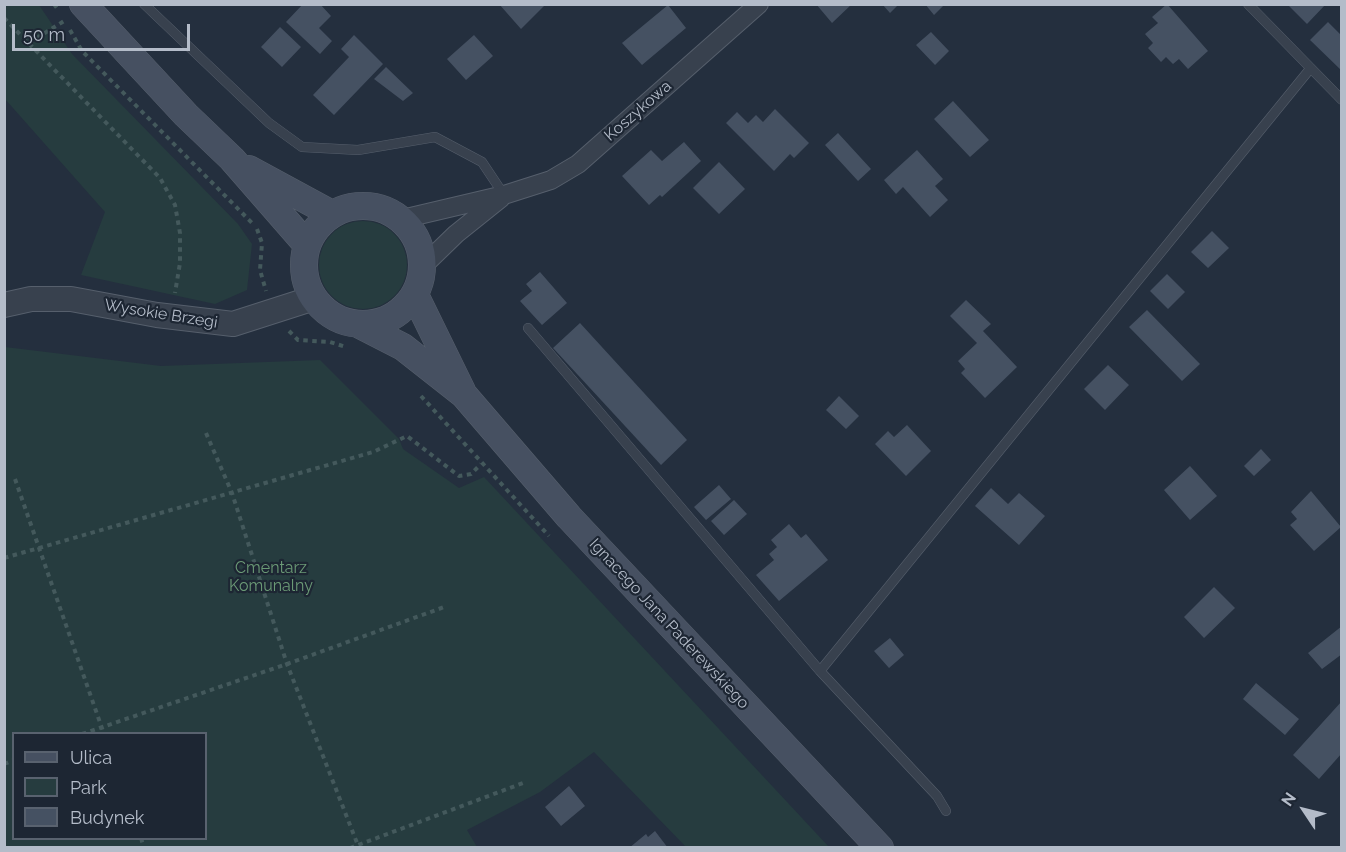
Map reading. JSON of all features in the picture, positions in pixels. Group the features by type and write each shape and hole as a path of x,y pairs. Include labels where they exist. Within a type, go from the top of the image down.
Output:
{"main road":[{"path":"71,15 178,107 232,159 307,244"},
{"path":"232,159 332,214"},
{"path":"352,206 373,206 402,219 420,245 423,266 415,295 394,316 354,336 342,321 326,312 314,298 306,282 304,263 307,244 316,228 332,214 352,206"},
{"name":"Ignacego Jana Paderewskiego","path":"415,295 464,395"},
{"name":"Ignacego Jana Paderewskiego","path":"354,336 403,347 464,395 569,517 880,848"}],"street":[{"name":"Koszykowa","path":"402,219 504,195 551,180 578,164 759,4"},
{"name":"Koszykowa","path":"423,266 456,234 504,195"},
{"name":"Wysokie Brzegi","path":"4,305 31,299 71,299 170,317 233,324 314,298"}],"lane":[{"path":"144,4 269,123 302,147 358,150 435,137 482,162 504,195"},
{"path":"1248,4 1341,100"},
{"path":"820,671 1310,69"},
{"path":"528,328 820,671 937,796 946,811"}],"path":[{"path":"29,43 71,15 82,51 257,229 262,243 260,270 265,291"},
{"path":"4,18 160,178 175,205 180,233 180,263 170,317"},
{"path":"284,327 298,340 330,342 354,336"},
{"path":"415,390 555,543"},
{"path":"206,433 232,493 287,664 358,846"},
{"path":"4,558 373,452 408,436 459,476 471,474 482,464"},
{"path":"15,479 104,732"},
{"path":"87,732 287,664 447,606"},
{"path":"350,848 523,783"}],"green space":[{"path":"4,5 39,5 72,54 238,224 252,244 247,290 215,304 81,275 105,212 5,99"},
{"path":"363,221 380,225 394,234 403,248 407,265 403,282 394,296 380,305 363,309 346,305 332,296 323,282 319,265 323,248 332,234 346,225"},
{"name":"Cmentarz Komunalny","path":"5,347 161,366 320,360 399,439 403,449 459,488 484,477 829,847 686,847 594,752 540,792 467,830 477,847 5,847"}],"building":[{"path":"303,4 320,4 331,16 319,28 332,41 320,54 286,22"},
{"path":"499,4 546,4 521,29"},
{"path":"816,4 852,4 832,23"},
{"path":"882,4 899,4 890,13"},
{"path":"925,4 945,4 934,15"},
{"path":"1167,4 1208,51 1188,69 1179,59 1173,64 1166,57 1161,62 1148,48 1153,43 1145,34 1158,23 1152,17"},
{"path":"1287,4 1326,4 1307,24"},
{"path":"668,5 686,28 642,65 622,43"},
{"path":"1328,22 1342,36 1342,71 1310,40"},
{"path":"280,27 301,47 282,67 261,47"},
{"path":"931,32 949,51 935,65 916,45"},
{"path":"354,35 383,64 334,115 313,95 349,57 341,49"},
{"path":"474,35 493,56 466,80 447,59"},
{"path":"386,67 413,93 403,101 374,79"},
{"path":"953,101 989,140 970,157 934,119"},
{"path":"775,109 809,143 794,158 790,154 774,171 726,123 737,112 748,123 756,115 763,122"},
{"path":"838,133 871,169 858,181 825,145"},
{"path":"684,142 701,161 662,197 660,195 649,205 622,176 651,150 662,161"},
{"path":"917,150 943,179 935,186 948,200 930,217 903,187 896,194 884,180"},
{"path":"719,162 745,189 719,214 693,188"},
{"path":"1212,231 1229,248 1208,268 1191,252"},
{"path":"540,272 567,303 542,325 520,301 532,291 526,284"},
{"path":"1167,274 1185,292 1168,309 1150,291"},
{"path":"966,300 991,324 983,331 1017,367 985,398 961,373 965,369 958,361 977,343 950,316"},
{"path":"1147,310 1200,364 1182,381 1129,327"},
{"path":"580,323 687,440 661,465 553,348"},
{"path":"1108,365 1129,385 1105,410 1084,389"},
{"path":"839,396 859,416 846,429 826,410"},
{"path":"907,425 931,451 906,476 875,444 888,431 894,437"},
{"path":"1261,449 1271,460 1254,476 1244,466"},
{"path":"1190,466 1217,496 1190,520 1164,490"},
{"path":"719,485 731,499 706,520 694,507"},
{"path":"991,488 1008,504 1019,493 1045,516 1019,545 975,506"},
{"path":"1311,491 1341,527 1314,551 1290,525 1297,519 1291,512"},
{"path":"734,500 747,514 724,535 711,521"},
{"path":"789,524 801,538 806,534 828,560 779,601 756,575 774,560 769,554 777,547 771,540"},
{"path":"1214,587 1235,608 1204,638 1184,617"},
{"path":"1342,626 1342,654 1322,669 1308,653"},
{"path":"890,638 904,655 889,668 874,651"},
{"path":"1256,683 1299,719 1285,735 1243,699"},
{"path":"1342,701 1342,753 1319,779 1293,755"},
{"path":"569,786 585,806 561,826 545,807"},
{"path":"655,831 668,848 629,848 646,834 648,837"}]}
